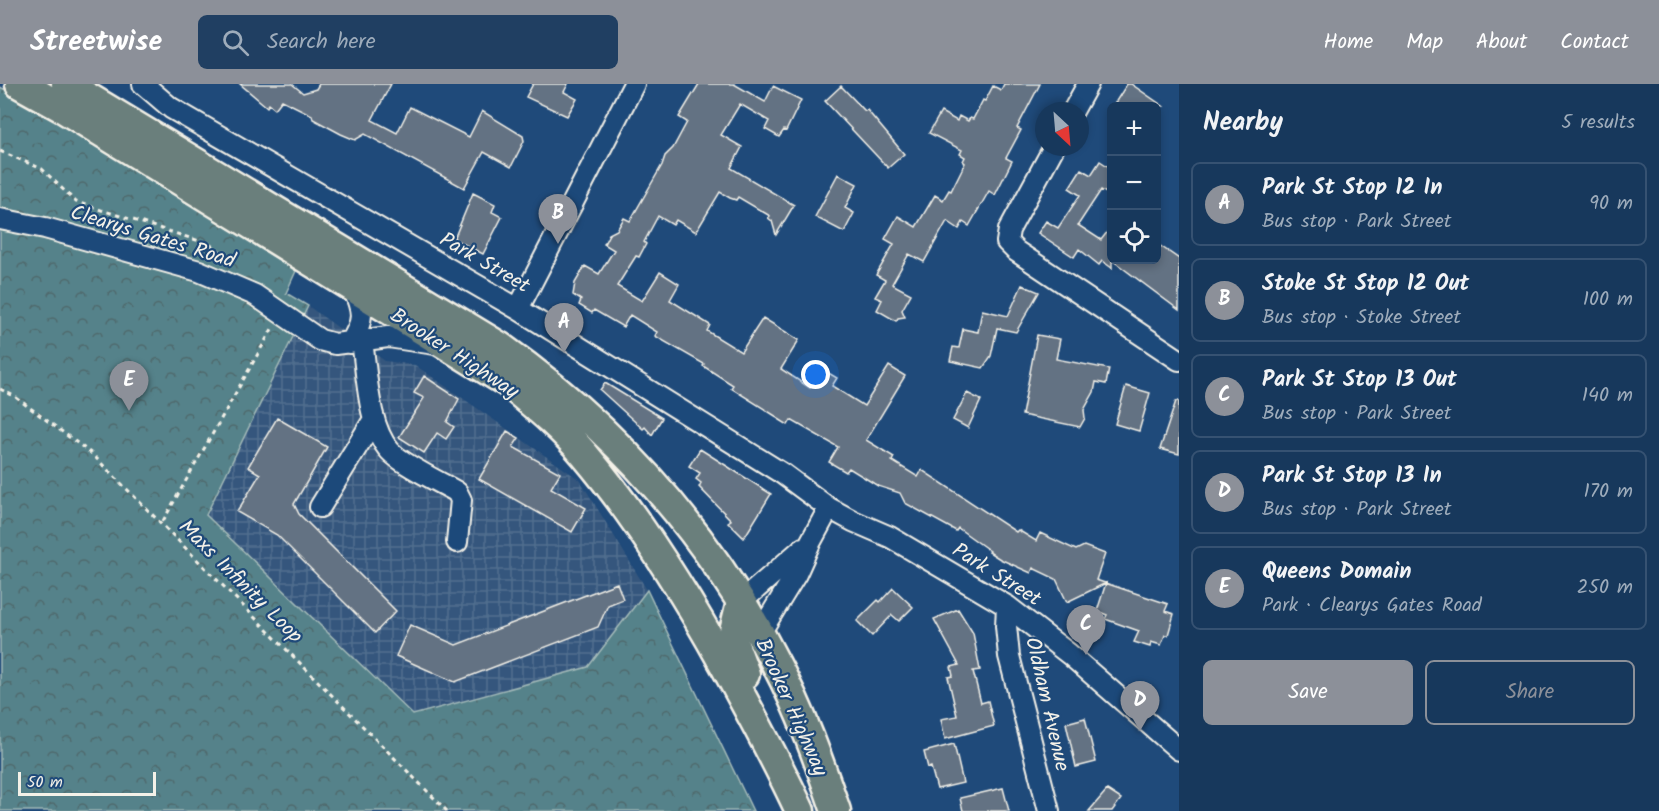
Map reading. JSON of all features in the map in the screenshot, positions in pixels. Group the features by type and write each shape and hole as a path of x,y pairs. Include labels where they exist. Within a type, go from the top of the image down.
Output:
{"highway":[{"name":"Brooker Highway","path":"20,84 61,107 508,383 544,414 583,453 620,499 686,596 766,741 800,811"},
{"name":"Brooker Highway","path":"66,84 499,346 528,367 604,432 651,480 705,546 741,602 794,700 836,811"},
{"path":"741,602 732,639 762,713 766,741"}],"street":[{"name":"Park Street","path":"142,84 171,108 518,309 783,474 829,508 890,537 1007,606 1070,654 1179,750"},
{"path":"518,309 634,84"},
{"path":"1078,102 1088,84"},
{"path":"1049,156 1009,230 1007,242 1016,251 1179,360"},
{"name":"Clearys Gates Road","path":"0,219 45,228 199,271 255,295 282,311 320,340 335,344 388,337 452,349"},
{"path":"353,288 361,308 362,319 356,342 381,439 392,453 457,492 461,500 457,542"},
{"path":"320,507 374,419"},
{"path":"759,633 796,574 829,508"},
{"path":"741,602 810,543"},
{"path":"714,559 733,574 746,579 765,577 778,571"},
{"name":"Oldham Avenue","path":"1007,606 1009,656 1049,811"}],"path":[{"path":"0,150 42,169 76,202 209,244 223,254 214,277"},
{"path":"162,522 282,311"},
{"name":"Maxs Infinity Loop","path":"0,389 14,396 92,454 447,811"}],"shaded area":[{"path":"308,306 385,361 415,365 580,480 647,590 588,667 413,715 206,515"}],"green space":[{"path":"0,87 47,112 296,271 286,293 308,306 206,515 413,715 588,667 647,590 753,811 0,811"}],"building":[{"path":"240,84 292,84 303,93 316,89 319,84 391,84 372,120 397,133 410,107 469,137 482,111 523,136 524,141 511,167 484,152 464,188 365,134 355,140 282,100 275,109 269,104 267,107"},
{"path":"533,84 568,84 564,92 577,99 567,116 526,97"},
{"path":"699,84 734,84 765,102 773,86 801,100 786,131 784,130 779,137 765,129 769,121 740,104 721,135 742,147 731,168 794,205 776,235 772,221 768,218 770,216 738,197 736,200 720,192 696,232 676,220 673,225 658,216 639,257 636,256 617,286 642,301 660,272 679,284 670,300 710,325 707,331 741,352 763,318 799,340 781,369 810,388 822,369 837,378 832,386 864,406 889,366 905,376 866,440 894,457 892,461 918,477 922,470 1016,532 1018,530 1036,541 1040,533 1076,550 1084,546 1105,554 1096,580 1106,583 1067,602 1056,579 1033,568 1031,573 1000,559 958,528 956,531 905,503 900,493 878,486 849,468 846,472 829,462 838,447 791,420 788,425 731,388 733,385 703,366 704,364 655,336 657,332 630,315 623,327 594,310 592,313 579,305 581,300 573,295 575,283 585,266 599,274 614,250 604,244 609,234 617,230 624,218 630,221 665,156 673,148 687,122 679,117"},
{"path":"1004,84 1040,84 1017,128 1021,130 1006,158 1012,161 995,195 989,191 969,226 963,222 959,229 947,221 924,262 909,254 892,284 911,294 902,310 905,317 898,318 896,321 877,310 882,300 875,297 885,280 876,275 894,244 885,239 898,216 916,227 935,195 943,200 949,190 951,191 965,163 963,161 965,157 960,154 962,150 929,133 941,112 957,121 959,116 968,121 970,118 973,119 993,86 1001,90"},
{"path":"1127,84 1131,84 1157,102 1116,102"},
{"path":"841,86 865,111 867,110 904,154 888,168 825,101"},
{"path":"1100,161 1107,166 1107,193 1101,190 1078,225 1101,240 1107,232 1107,264 1112,264 1112,268 1102,261 1099,265 1079,249 1074,257 1038,233 1046,221 1058,228 1080,195 1069,188 1081,169 1091,175"},
{"path":"838,174 857,184 845,208 854,213 844,232 815,217"},
{"path":"473,193 495,204 492,212 502,217 483,254 454,239"},
{"path":"1161,246 1179,259 1179,310 1117,264 1161,264"},
{"path":"1022,285 1039,292 1016,332 997,328 991,356 983,368 950,361 953,347 959,348 963,329 978,332 982,310 1008,316"},
{"path":"1037,335 1060,339 1056,359 1109,369 1106,384 1096,382 1094,392 1084,410 1085,418 1080,427 1022,415"},
{"path":"424,376 459,399 447,422 454,427 446,439 437,433 424,453 399,437 424,398 414,393"},
{"path":"605,383 662,418 652,435 600,390"},
{"path":"1126,386 1150,393 1139,431 1115,424"},
{"path":"967,393 981,400 968,428 953,420"},
{"path":"1176,401 1179,401 1179,454 1160,449"},
{"path":"277,418 327,447 294,504 299,514 396,611 375,633 277,535 237,512 260,474 248,467"},
{"path":"507,431 519,438 513,447 560,473 551,488 586,508 572,532 479,479"},
{"path":"700,449 771,494 744,538 728,522 731,520 699,487 701,483 696,479 700,473 689,466"},
{"path":"617,583 623,599 608,605 598,627 455,682 396,656 410,625 456,645"},
{"path":"1106,583 1168,604 1165,611 1174,614 1168,635 1165,635 1161,645 1151,642 1150,647 1134,642 1139,631 1105,619 1107,615 1097,611"},
{"path":"893,588 913,607 899,621 892,615 872,636 857,621"},
{"path":"958,609 973,633 980,670 973,671 981,703 988,701 994,726 945,739 941,719 957,716 948,677 953,676 951,667 959,665 934,619"},
{"path":"1085,718 1096,762 1076,767 1066,723"},
{"path":"954,744 963,783 937,789 924,752"},
{"path":"1003,788 1009,811 963,811 960,798"},
{"path":"1107,790 1121,799 1112,811 1089,811"}],"place":[{"name":"Stoke St Stop 12 Out","path":"558,244"},
{"name":"Park St Stop 12 In","path":"564,353"},
{"name":"Queens Domain","path":"129,411"},
{"name":"Park St Stop 13 Out","path":"1086,655"},
{"name":"Park St Stop 13 In","path":"1140,731"}]}
